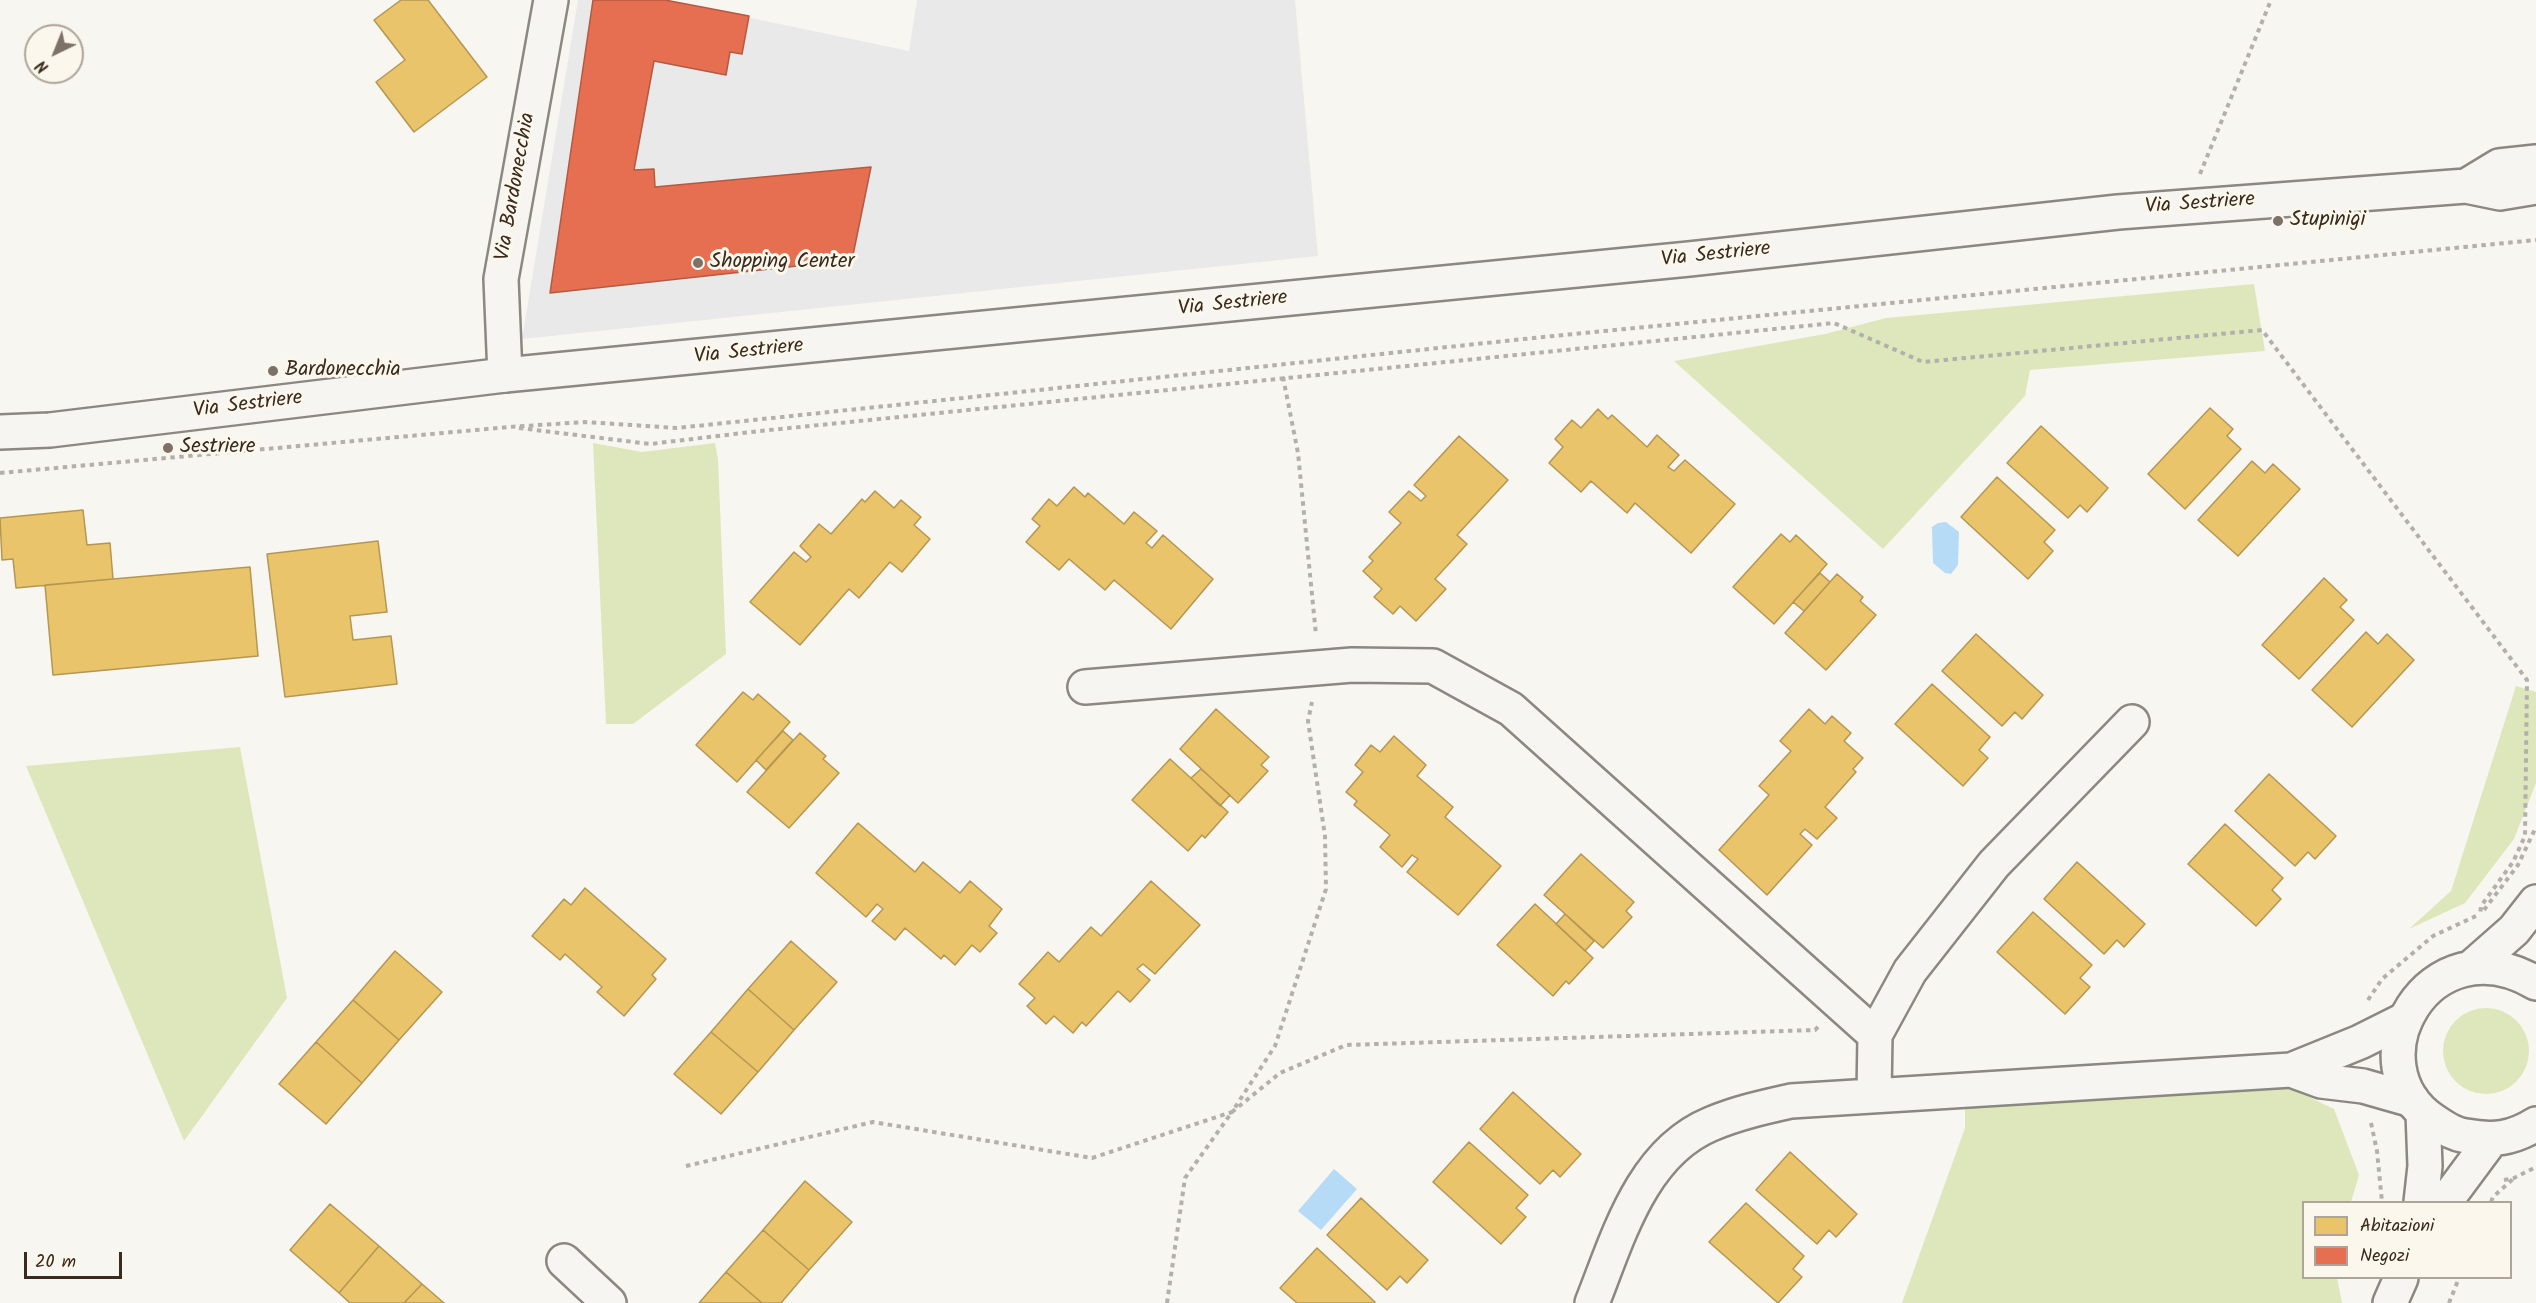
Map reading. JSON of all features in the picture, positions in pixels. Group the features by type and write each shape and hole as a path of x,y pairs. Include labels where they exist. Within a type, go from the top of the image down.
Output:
{"main road":[{"name":"Via Bardonecchia","path":"505,375 501,279 551,0"},
{"name":"Via Sestriere","path":"2466,186 2499,166 2536,162"},
{"name":"Via Sestriere","path":"0,432 50,430 505,375 1665,262 2196,205 2466,186 2500,193 2536,187"},
{"path":"1085,687 1352,665 1433,666 1511,709 1875,1035"},
{"path":"1874,1095 1875,1035 1910,970 1994,864 2132,722"},
{"path":"2472,967 2514,930 2536,902"},
{"path":"2421,1201 2425,1166 2418,1107 2403,1081 2399,1060 2400,1039 2406,1018 2416,1001 2429,987 2445,976 2472,967 2502,968 2521,974 2536,983"},
{"path":"1592,1303 1639,1191 1659,1164 1683,1140 1709,1124 1742,1112 1791,1101 2291,1070 2360,1042 2406,1018"},
{"path":"2291,1070 2321,1080 2363,1086 2418,1107 2454,1134 2491,1140 2508,1138 2536,1124"},
{"path":"2446,1201 2491,1140"},
{"path":"564,1261 609,1303"},
{"path":"2391,1303 2400,1279"}],"path":[{"path":"2196,205 2199,177 2271,0"},
{"path":"0,473 509,427 585,422 677,428 1566,335 2536,240"},
{"path":"509,427 651,444 1282,377 1834,323 1923,362 2262,330 2527,680 2524,836 2513,862 2481,906 2480,915 2518,865 2536,827"},
{"path":"1167,1303 1185,1178 1275,1046 1326,889 1325,836 1308,721 1319,668 1298,453 1282,377"},
{"path":"686,1166 873,1122 1092,1158 1232,1112 1280,1074 1346,1045 1815,1030 1844,1007"},
{"path":"2370,1120 2377,1151 2382,1201"},
{"path":"2492,1201 2493,1197 2514,1178 2536,1167"},
{"path":"2493,1181 2514,1178"},
{"path":"2449,1303 2459,1279"}],"shaded area":[{"path":"578,0 665,0 909,51 917,0 1295,0 1318,256 522,339"}],"green space":[{"path":"2254,284 2265,351 2030,370 2025,396 1883,549 1674,361 1825,334 1886,318"},
{"path":"593,443 642,452 715,443 718,459 726,654 633,724 606,724"},
{"path":"2516,686 2536,692 2536,783 2514,839 2465,903 2409,929 2451,891"},
{"path":"240,747 287,998 184,1141 26,766"},
{"path":"2486,1008 2502,1012 2516,1021 2525,1035 2529,1051 2525,1067 2516,1081 2502,1090 2486,1094 2470,1090 2456,1081 2447,1067 2443,1051 2447,1035 2456,1021 2470,1012"},
{"path":"2286,1086 2334,1109 2359,1175 2351,1201 2302,1201 2302,1279 2337,1279 2342,1303 1902,1303 1965,1128 1965,1104"}],"water":[{"path":"1946,522 1959,532 1958,565 1951,574 1945,573 1933,563 1932,527"},
{"path":"1334,1169 1357,1189 1321,1230 1298,1211"}],"building: Abitazioni":[{"path":"401,0 428,0 487,77 414,132 376,82 405,60 374,20"},
{"path":"2210,408 2233,429 2227,436 2241,449 2185,509 2148,474"},
{"path":"1598,409 1608,419 1612,415 1647,447 1657,435 1679,455 1668,467 1674,471 1685,460 1735,504 1691,553 1635,503 1627,513 1591,481 1581,492 1549,463 1563,447 1555,439 1572,420 1581,428"},
{"path":"2041,426 2108,488 2087,512 2080,505 2068,518 2007,463"},
{"path":"1459,436 1508,480 1457,535 1467,544 1435,579 1446,589 1416,621 1400,606 1393,614 1374,597 1382,589 1363,571 1373,561 1369,557 1401,523 1389,512 1409,491 1421,501 1426,496 1414,485"},
{"path":"2252,461 2265,473 2273,464 2300,489 2238,556 2198,520"},
{"path":"1997,477 2055,530 2044,542 2053,551 2028,579 1961,517"},
{"path":"1074,487 1085,497 1088,493 1124,524 1134,512 1157,531 1146,543 1152,548 1163,535 1213,579 1171,629 1114,580 1105,590 1069,559 1059,570 1026,542 1040,526 1032,519 1049,499 1057,506"},
{"path":"875,491 894,508 901,500 921,517 914,525 930,539 902,572 890,562 859,598 849,589 800,645 750,602 794,552 806,562 811,557 800,546 819,524 831,534 862,499 865,502"},
{"path":"83,510 87,545 110,543 113,579 16,588 13,559 2,560 0,518"},
{"path":"1781,534 1790,542 1796,535 1827,564 1774,624 1733,587"},
{"path":"378,541 387,612 350,616 353,640 391,636 397,684 285,697 267,554"},
{"path":"250,567 258,656 53,675 45,585"},
{"path":"1820,573 1830,582 1804,611 1793,602"},
{"path":"1837,574 1863,597 1860,601 1876,615 1826,670 1785,633"},
{"path":"2324,578 2347,600 2340,607 2354,620 2299,679 2262,645"},
{"path":"2366,632 2378,644 2387,634 2414,660 2352,727 2312,690"},
{"path":"1976,634 2043,695 2022,719 2015,712 2002,726 1942,671"},
{"path":"1932,684 1990,737 1979,750 1988,758 1963,786 1895,724"},
{"path":"743,692 753,700 758,694 790,722 737,782 696,745"},
{"path":"1216,709 1269,757 1261,765 1268,771 1238,803 1180,749"},
{"path":"1809,709 1825,724 1832,716 1851,733 1844,741 1863,758 1853,769 1856,772 1825,807 1837,818 1817,839 1805,829 1800,834 1812,845 1767,895 1719,850 1769,795 1759,786 1791,751 1780,741"},
{"path":"783,731 793,740 766,770 756,760"},
{"path":"800,733 826,756 823,759 839,773 789,828 747,792"},
{"path":"1394,736 1426,765 1417,776 1453,807 1445,817 1501,866 1458,915 1407,872 1418,859 1412,855 1402,867 1380,847 1390,835 1354,805 1357,801 1346,792 1363,772 1355,765 1371,745 1380,752"},
{"path":"1170,759 1228,812 1205,838 1202,835 1188,851 1132,800"},
{"path":"1201,769 1230,795 1220,806 1191,778"},
{"path":"2269,774 2336,836 2315,859 2308,852 2295,866 2235,811"},
{"path":"858,823 915,872 923,862 960,893 970,881 1002,909 989,926 997,933 980,952 972,945 955,965 944,955 941,959 905,928 895,940 872,921 883,909 877,904 866,917 816,873"},
{"path":"2225,824 2283,878 2272,890 2281,899 2256,926 2188,864"},
{"path":"1581,854 1634,902 1626,911 1632,917 1603,948 1544,895"},
{"path":"2077,862 2145,924 2124,947 2117,940 2104,954 2044,899"},
{"path":"1151,881 1200,925 1155,974 1143,964 1137,969 1150,980 1130,1002 1118,991 1086,1026 1082,1022 1073,1033 1054,1016 1046,1024 1027,1006 1035,998 1019,984 1048,952 1059,962 1091,927 1101,936"},
{"path":"585,888 666,959 652,975 656,979 624,1016 597,992 602,987 565,954 560,960 532,936 564,899 571,905"},
{"path":"1535,904 1593,958 1569,984 1566,981 1553,996 1497,945"},
{"path":"2033,912 2092,965 2080,978 2090,987 2065,1014 1997,952"},
{"path":"1565,914 1594,941 1585,951 1556,924"},
{"path":"791,941 837,982 794,1030 748,989"},
{"path":"395,951 442,992 399,1040 353,1000"},
{"path":"748,989 794,1030 758,1072 711,1032"},
{"path":"353,1000 399,1040 362,1083 316,1042"},
{"path":"711,1032 758,1072 721,1114 674,1074"},
{"path":"316,1042 362,1083 326,1124 279,1084"},
{"path":"1513,1092 1581,1154 1560,1177 1553,1170 1540,1184 1480,1129"},
{"path":"1469,1142 1528,1195 1516,1208 1526,1217 1501,1244 1433,1182"},
{"path":"1790,1152 1857,1214 1836,1237 1829,1230 1817,1244 1756,1190"},
{"path":"805,1181 852,1222 809,1270 763,1230"},
{"path":"1361,1198 1428,1260 1407,1283 1400,1276 1387,1290 1327,1235"},
{"path":"1746,1203 1804,1256 1793,1269 1802,1277 1778,1303 1709,1242"},
{"path":"330,1204 379,1246 339,1293 290,1250"},
{"path":"763,1230 809,1270 781,1303 762,1303 726,1272"},
{"path":"379,1246 422,1284 404,1303 350,1303 339,1293"},
{"path":"1317,1248 1375,1302 1297,1303 1280,1288"},
{"path":"726,1272 762,1303 699,1303"},
{"path":"422,1284 444,1303 404,1303"}],"building: Negozi":[{"path":"593,0 665,0 749,16 742,54 730,52 726,75 654,61 634,170 654,169 655,187 871,167 852,260 550,293"}],"place":[{"name":"Stupinigi","path":"2278,221"},
{"name":"Shopping Center","path":"698,263"},
{"name":"Bardonecchia","path":"273,371"},
{"name":"Sestriere","path":"168,448"}]}
